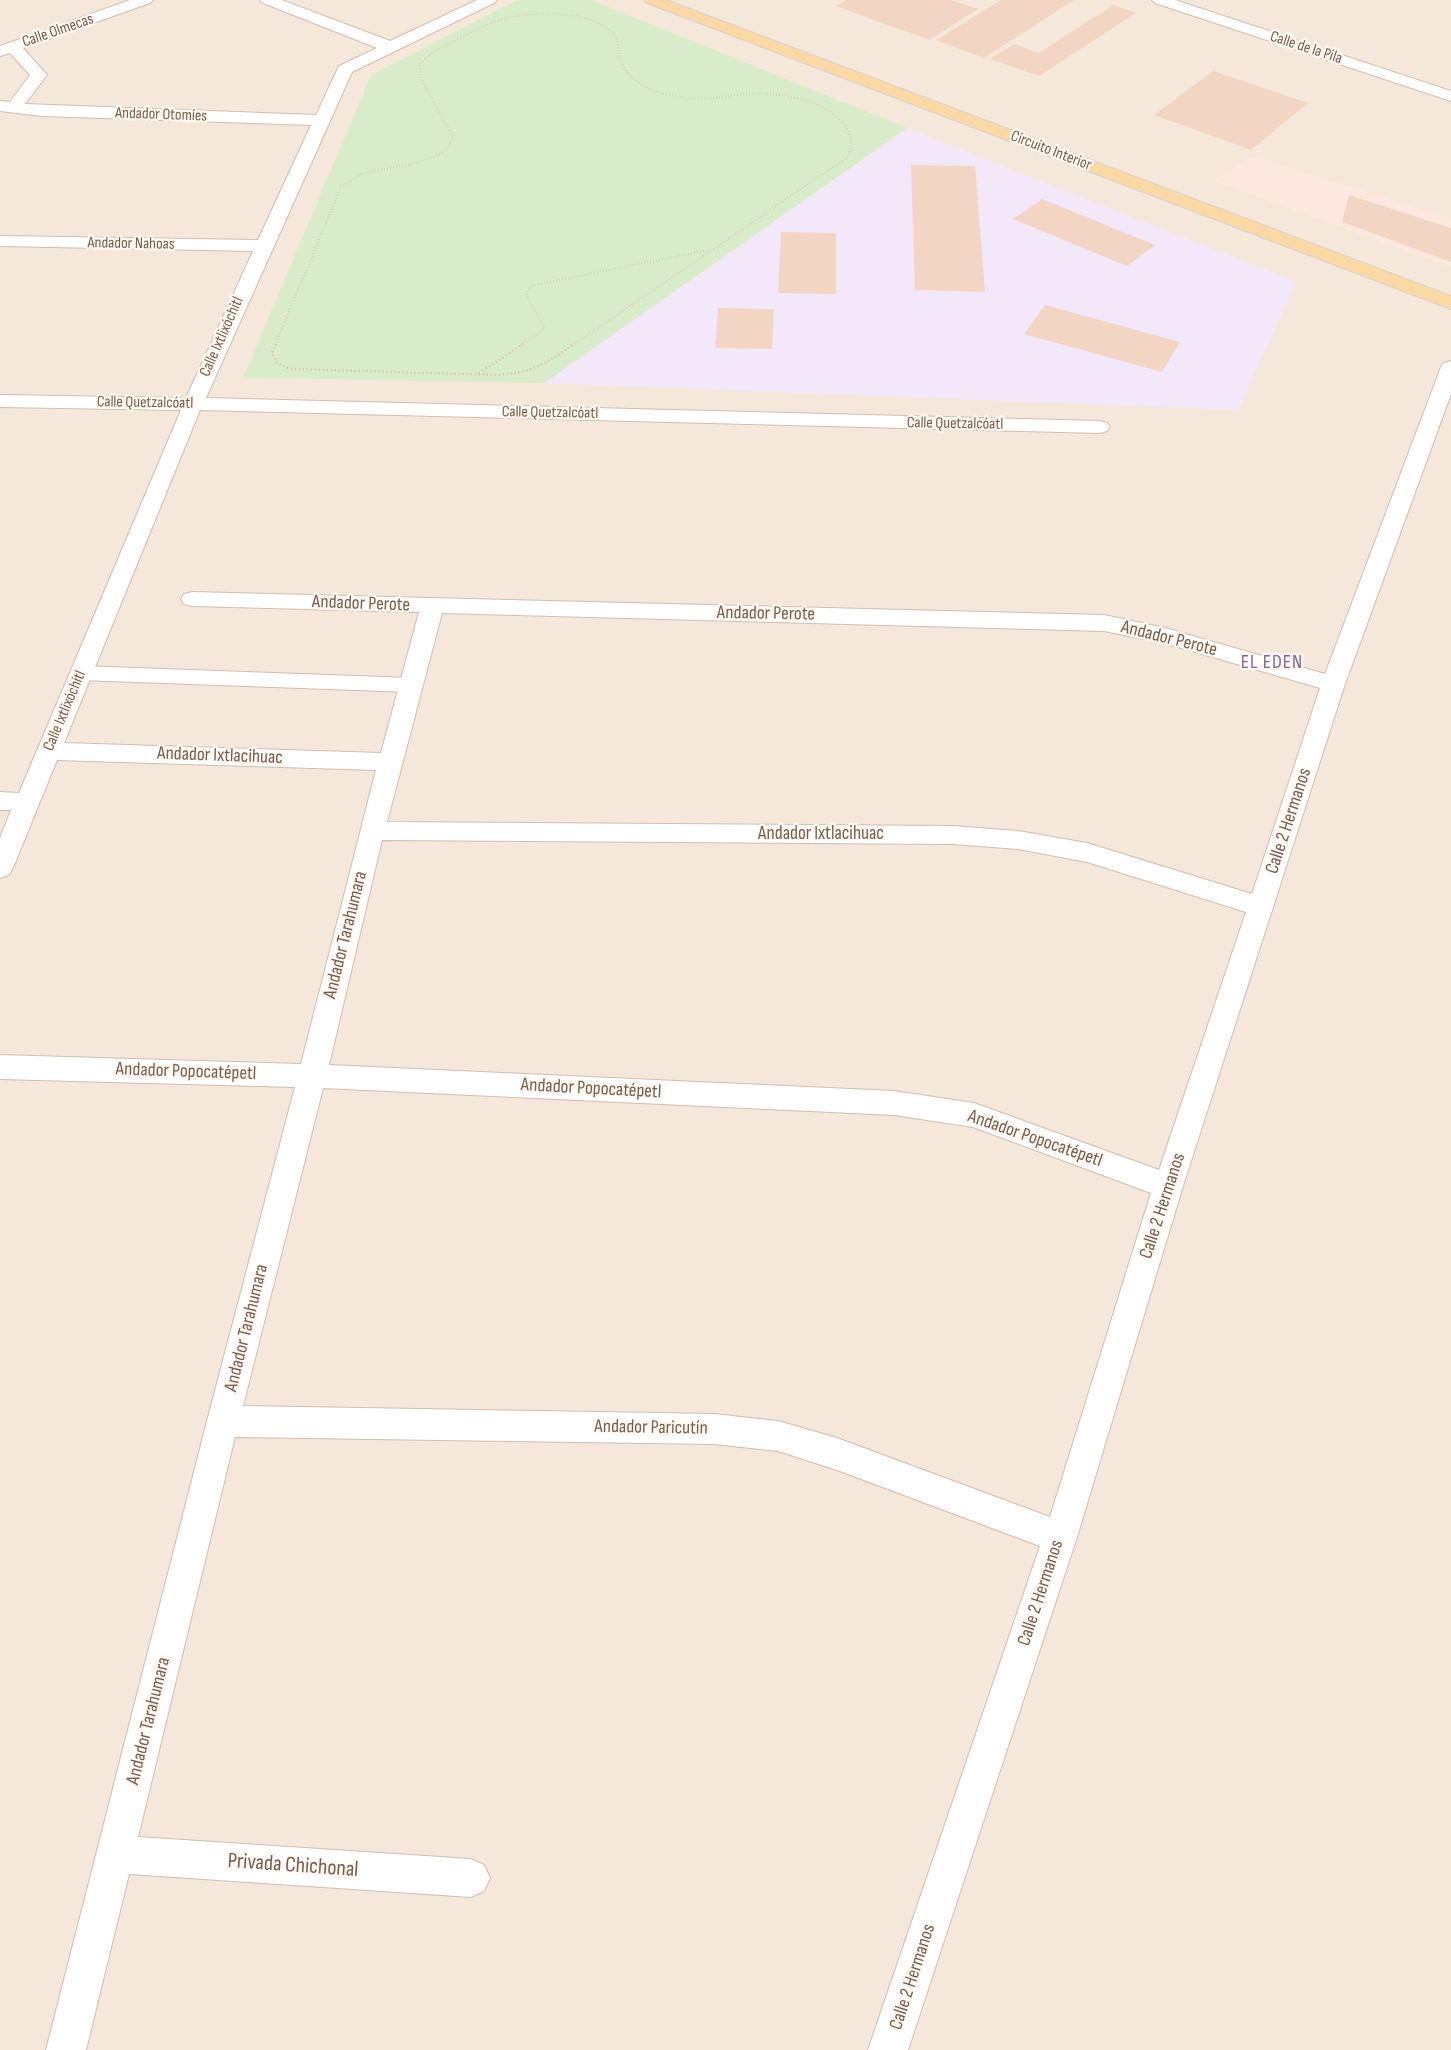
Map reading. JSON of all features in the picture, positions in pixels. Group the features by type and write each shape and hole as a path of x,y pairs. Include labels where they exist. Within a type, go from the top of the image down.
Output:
{"main road":[{"name":"Circuito Interior","path":"652,0 1451,303"}],"street":[{"name":"Calle Olmecas","path":"6,49 145,0"},
{"path":"268,0 390,47"},
{"name":"Calle Ixtlixóchitl","path":"0,868 192,404 344,69 489,0"},
{"name":"Calle de la Pila","path":"1160,0 1451,96"},
{"path":"6,49 39,75 7,107"},
{"name":"Andador Otomíes","path":"7,107 42,111 322,120"},
{"name":"Andador Nahoas","path":"0,241 263,246"},
{"name":"Calle 2 Hermanos","path":"888,2050 1060,1537 1168,1186 1333,684 1451,367"},
{"name":"Calle Quetzalcóatl","path":"0,401 192,404 1100,427"},
{"name":"Andador Perote","path":"192,599 432,607 1104,623 1165,636 1333,684"},
{"name":"Andador Tarahumara","path":"66,2050 372,831 432,607"},
{"name":"Andador Ixtlacihuac","path":"49,751 390,762"},
{"path":"0,801 26,802"},
{"name":"Andador Ixtlacihuac","path":"372,831 953,835 1018,840 1088,853 1261,907"},
{"name":"Andador Popocatépetl","path":"0,1066 312,1076 894,1103 974,1115 1168,1186"},
{"name":"Andador Paricutín","path":"223,1421 714,1429 778,1436 837,1454 1060,1537"},
{"name":"Privada Chichonal","path":"116,1854 471,1878"}],"lane":[{"path":"82,672 411,685"}],"path":[{"path":"532,15 565,15 599,23 609,29 617,39 622,55 623,67 634,79 652,89 676,97 702,100 744,94 777,95 819,106 842,120 852,140 848,157 540,367 520,374 476,375 290,369 277,363 272,353 341,187 361,174 415,163 440,154 448,148 453,137 421,78 419,65 428,54 500,20 532,15"},
{"path":"476,375 542,331 544,327 528,298 527,291 533,285 712,250"}],"shaded area":[{"path":"0,0 1451,0 1451,2050 0,2050"},
{"path":"907,128 1296,282 1238,410 544,383"},
{"path":"1253,156 1451,219 1451,267 1214,181"}],"green space":[{"path":"517,0 591,0 907,128 544,383 243,378 371,75"}],"building":[{"path":"847,0 951,0 978,9 929,40 836,6"},
{"path":"1001,0 1074,0 984,58 936,40"},
{"path":"1113,5 1136,13 1039,76 990,59 1014,44 1039,53"},
{"path":"1213,71 1308,103 1251,150 1154,115"},
{"path":"911,165 975,166 985,292 915,290"},
{"path":"1349,195 1451,228 1451,262 1342,222"},
{"path":"1042,199 1155,245 1127,266 1013,219"},
{"path":"781,232 836,233 836,294 778,293"},
{"path":"1045,305 1180,342 1162,372 1024,334"},
{"path":"718,308 774,309 772,349 715,348"}],"district":[{"name":"EL EDEN","path":"1272,663"}]}
